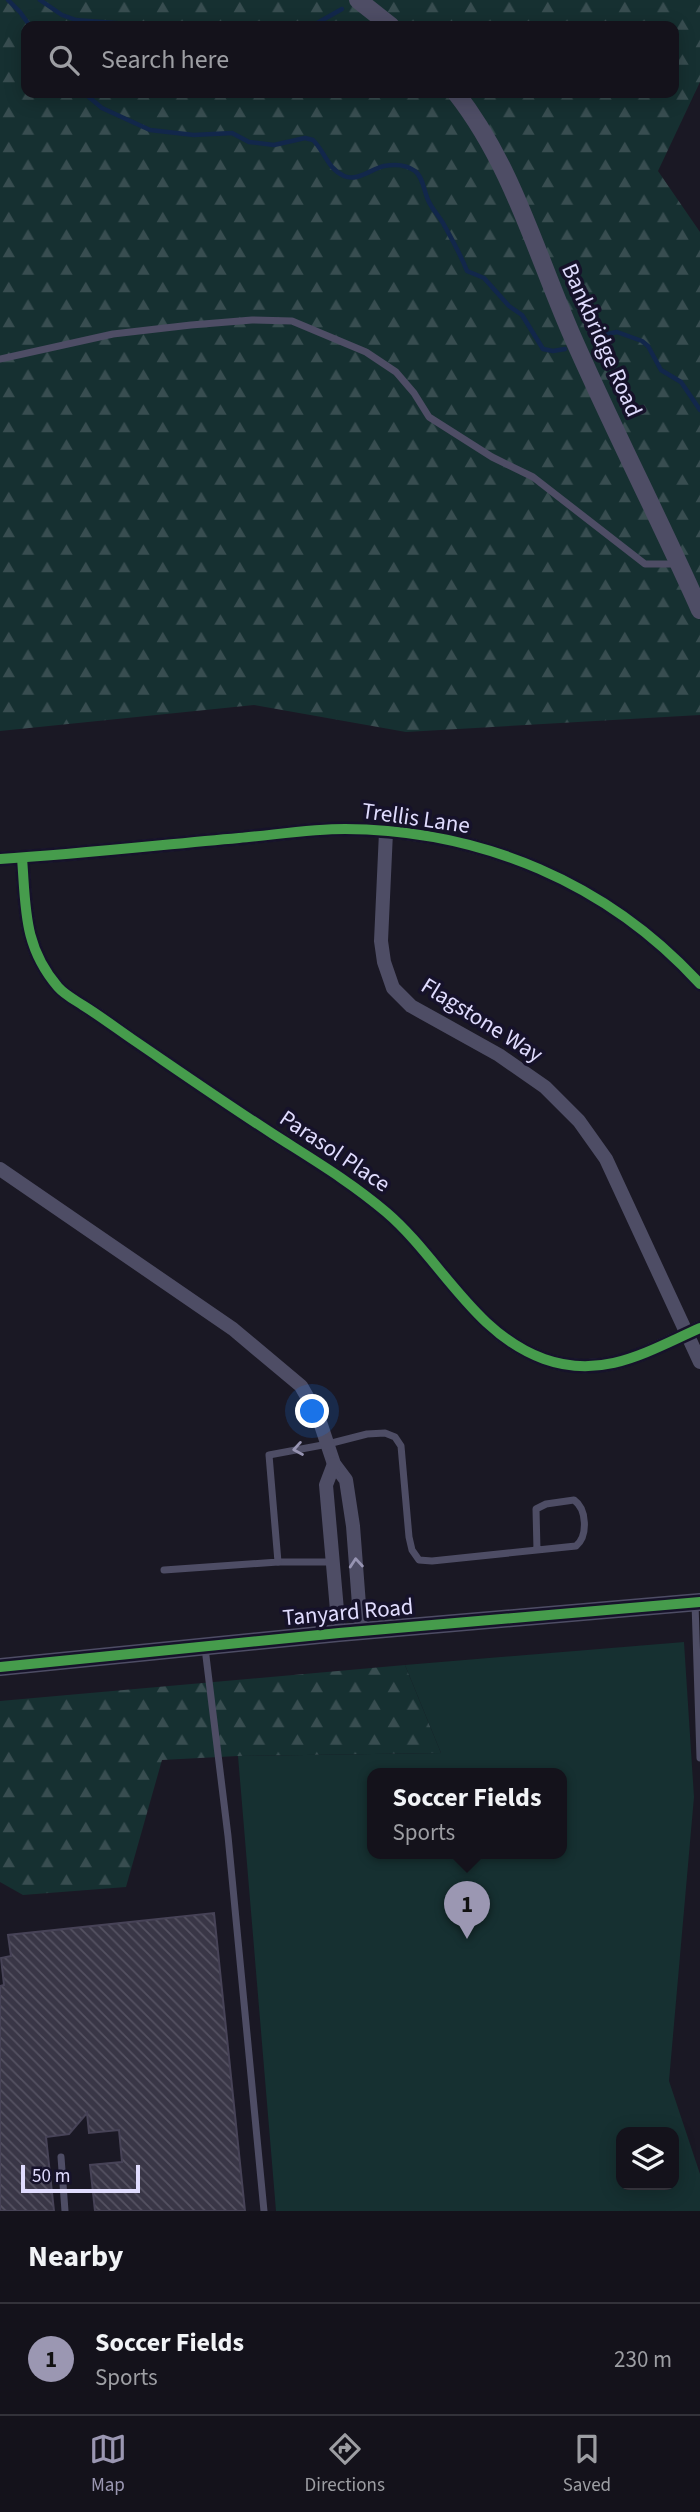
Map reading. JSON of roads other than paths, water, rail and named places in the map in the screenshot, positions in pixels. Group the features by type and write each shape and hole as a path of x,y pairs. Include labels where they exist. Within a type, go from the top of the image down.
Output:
{"street":[{"path":"358,0 385,21"},
{"name":"Bankbridge Road","path":"460,98 479,125 506,174 605,411 639,475 700,610"},
{"name":"Trellis Lane","path":"0,859 344,830 386,832 467,844 539,868 606,903 664,947 700,984"},
{"name":"Flagstone Way","path":"386,832 380,941 393,988 411,1006 499,1055 545,1087 579,1121 606,1159 694,1330 700,1362"},
{"name":"Parasol Place","path":"22,858 27,929 41,964 60,990 207,1091 364,1192 396,1220 472,1307 499,1333 524,1351 570,1365 605,1366 639,1357 694,1330"},
{"path":"0,1169 233,1329 302,1386 318,1416 334,1464 346,1480 353,1526 362,1631"},
{"path":"334,1464 326,1485 339,1633"},
{"name":"Tanyard Road","path":"0,1667 339,1633 698,1602"}],"lane":[{"path":"0,359 113,334 252,320 292,321 366,352 396,372 429,417 492,457 533,477 645,564 679,564"},
{"path":"278,1562 269,1455 367,1434 385,1433 396,1437 401,1446 412,1550 419,1560 432,1561 576,1546 584,1535 583,1510 579,1504 573,1500 536,1509 537,1550"},
{"path":"164,1570 278,1562 333,1562"},
{"path":"698,1602 700,1758"},
{"path":"205,1647 228,1836 264,2211"},
{"path":"61,2157 65,2211"}],"waterway":[{"path":"8,0 26,21"},
{"path":"40,0 62,15 89,21"},
{"path":"321,21 342,9"},
{"path":"90,98 102,108 150,130 194,135 232,133 249,142 274,145 305,138 313,140 334,169 344,176 359,176 388,165 412,169 420,177 430,203 450,235 467,271 484,278 509,306 522,315 543,349 565,349"},
{"path":"597,336 617,332 642,341 648,346 661,370 681,382 700,410"}],"place":[{"name":"Soccer Fields","path":"467,1939"}]}
